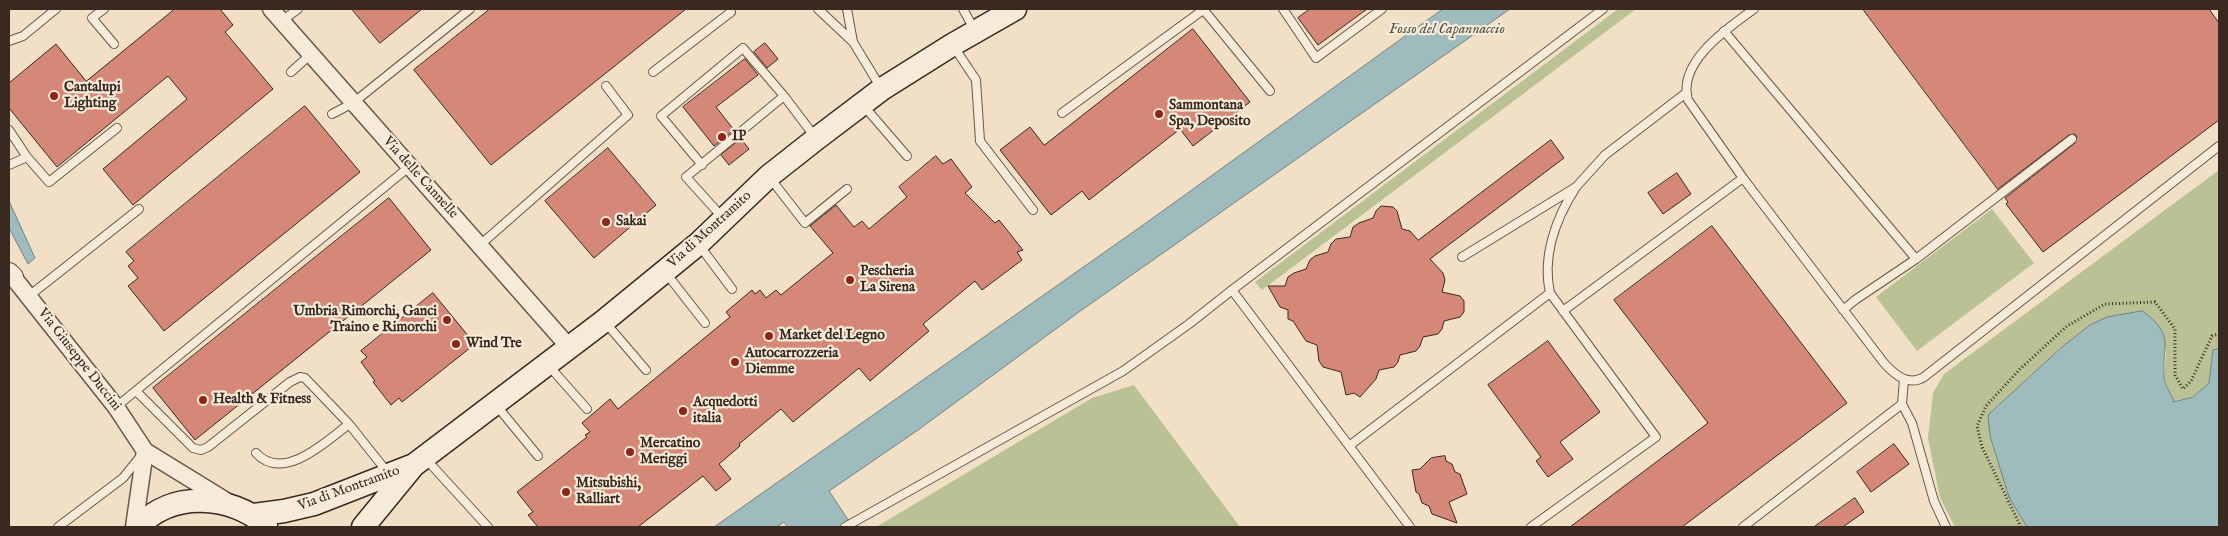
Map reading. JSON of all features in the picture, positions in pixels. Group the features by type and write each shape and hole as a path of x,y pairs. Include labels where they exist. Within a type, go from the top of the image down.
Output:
{"main road":[{"name":"Via di Montramito","path":"138,527 161,510 184,502 208,500 232,505 261,521 389,475 419,461 604,321 698,244 769,176 862,104 952,44 1014,9"},
{"name":"Via di Montramito","path":"363,527 419,461"}],"street":[{"name":"Via delle Cannelle","path":"277,15 569,347"},
{"name":"Via Giuseppe Duccini","path":"11,275 116,407 145,451 232,505"},
{"path":"134,527 145,451"}],"lane":[{"path":"9,41 23,36 56,9"},
{"path":"104,9 92,18 114,44"},
{"path":"277,15 298,9"},
{"path":"332,114 353,103 470,9"},
{"path":"653,72 732,12 730,9"},
{"path":"818,9 853,42 882,89"},
{"path":"847,9 853,42"},
{"path":"963,9 975,31"},
{"path":"1062,113 1203,9 1270,91"},
{"path":"1283,9 1316,58 1382,9"},
{"path":"845,527 1123,371 1185,327 1603,9"},
{"path":"1754,9 1712,41 1698,59 1688,82 1686,93 1696,114 1843,310 1884,363 1892,372 1904,379 1913,381 1924,377 2219,146"},
{"path":"1724,31 1916,259"},
{"path":"952,44 976,80 980,141 1033,210"},
{"path":"702,165 662,116 743,48 784,96 816,139"},
{"path":"291,72 311,54"},
{"path":"480,245 628,115 606,86"},
{"path":"1531,527 1656,437 1550,293 1547,274 1551,244 1562,214 1576,188 1605,155 1686,93"},
{"path":"723,218 686,178 784,96"},
{"path":"862,104 907,156"},
{"path":"9,130 27,158 49,182 117,128"},
{"path":"1843,310 1916,259 2072,139"},
{"path":"9,165 27,158"},
{"path":"116,407 409,167"},
{"path":"769,176 805,223 847,189"},
{"path":"1563,311 1743,178"},
{"path":"1462,257 1576,188"},
{"path":"29,296 139,210"},
{"path":"698,244 732,289"},
{"path":"664,271 705,323"},
{"path":"1232,290 1410,527"},
{"path":"1349,446 1550,293"},
{"path":"604,321 646,370"},
{"path":"547,364 588,409"},
{"path":"136,391 197,450 208,447 290,382 300,377 309,381 349,424 389,475"},
{"path":"1904,379 1902,404 1912,424 1934,501 1946,527"},
{"path":"495,404 538,456"},
{"path":"1743,527 1902,404"},
{"path":"256,453 262,460 276,463 290,462 317,449 349,424"},
{"path":"58,527 123,478 145,451"},
{"path":"419,461 488,527"}],"path":[{"path":"2021,527 1982,447 1977,426 1986,406 2020,369 2067,326 2105,304 2155,302 2175,329 2175,375 2183,388 2191,381 2212,336 2219,334"}],"green space":[{"path":"1618,9 1636,9 1262,290 1255,282"},
{"path":"2219,170 2219,348 2213,350 2209,383 2193,397 2174,402 2164,379 2166,352 2143,311 2090,325 2062,347 1989,415 1990,436 2009,497 2027,527 1955,527 1940,498 1928,438 1933,393 1944,374"},
{"path":"1992,209 2034,263 1917,351 1876,297"},
{"path":"1134,385 1240,527 876,527 1092,398"}],"water":[{"name":"Fosso del Capannaccio","path":"1443,9 1510,9 1079,312 918,430 829,491 853,527 788,527 784,522 776,527 714,527 1146,223"},
{"path":"9,201 35,258 28,264 9,228"},
{"path":"2143,311 2160,327 2163,334 2165,340 2164,380 2174,402 2193,397 2209,383 2213,350 2219,348 2219,527 2027,527 2009,497 1990,436 1988,415 2062,347 2090,325 2107,317"}],"building":[{"path":"175,9 220,9 233,25 225,32 273,89 133,205 103,169 187,99 168,76 57,167 9,108 9,83 56,44 86,81"},
{"path":"352,9 422,9 380,43"},
{"path":"490,9 686,9 491,165 414,70"},
{"path":"1310,9 1367,9 1318,45 1298,18"},
{"path":"1863,9 2209,9 2219,23 2219,120 2043,252 2006,204 2008,202 2005,198 2075,143 2077,136 2074,134 2069,135 1998,189"},
{"name":"Sammontana Spa, Deposito","path":"1193,29 1250,102 1193,146 1180,129 1089,200 1082,191 1051,215 1000,150 1030,127 1044,145"},
{"path":"765,43 778,59 767,68 754,52"},
{"path":"745,59 758,75 716,107 734,130 714,146 683,107"},
{"path":"305,106 360,172 164,331 128,286 138,278 128,266 134,261 126,252"},
{"path":"741,139 749,149 729,165 721,155"},
{"path":"1551,140 1564,158 1430,259 1443,273 1445,280 1442,292 1460,296 1464,301 1464,312 1460,317 1444,321 1442,329 1438,334 1423,337 1416,351 1400,355 1394,367 1379,370 1376,379 1360,397 1354,393 1346,395 1341,372 1323,367 1319,361 1317,345 1306,341 1293,321 1288,319 1288,310 1280,307 1268,286 1285,286 1288,277 1306,269 1310,260 1315,256 1328,252 1331,244 1336,239 1350,237 1353,227 1373,218 1381,206 1393,207 1397,211 1402,229 1410,231 1418,240"},
{"path":"608,148 656,205 594,258 545,201"},
{"path":"936,156 943,164 951,159 972,187 965,193 995,223 999,220 1023,250 1017,252 1022,260 982,290 975,281 923,324 929,331 870,381 859,368 793,422 781,409 739,444 740,446 719,464 731,479 716,491 703,476 638,527 538,527 528,515 533,512 517,492 587,437 585,435 590,432 582,423 610,399 618,409 730,317 726,312 752,290 755,294 760,290 766,298 776,290 781,295 833,253 810,226 836,205 854,227 862,221 869,229 907,197 899,187"},
{"path":"1677,173 1691,194 1663,214 1648,193"},
{"path":"389,198 431,250 195,440 153,388"},
{"path":"1712,226 1847,403 1682,527 1570,527 1708,423 1614,300"},
{"path":"433,293 475,344 402,402 399,398 391,405 373,382 375,381 361,362 367,357 361,351"},
{"path":"1548,341 1600,412 1560,442 1573,459 1548,477 1536,461 1541,457 1488,385"},
{"path":"1894,444 1909,464 1871,492 1857,472"},
{"path":"1445,456 1446,461 1452,464 1455,472 1460,474 1467,494 1449,502 1457,523 1432,514 1429,506 1422,503 1419,494 1416,492 1412,470 1420,469 1431,458"},
{"path":"1855,498 1864,512 1843,527 1814,527"}],"place":[{"name":"Cantalupi Lighting","path":"54,96"},
{"name":"Sammontana Spa, Deposito","path":"1159,114"},
{"name":"IP","path":"722,137"},
{"name":"Sakai","path":"606,222"},
{"name":"Pescheria La Sirena","path":"850,280"},
{"name":"Umbria Rimorchi, Ganci Traino e Rimorchi","path":"447,320"},
{"name":"Market del Legno","path":"769,336"},
{"name":"Wind Tre","path":"456,344"},
{"name":"Autocarrozzeria Diemme","path":"735,362"},
{"name":"Health & Fitness","path":"203,400"},
{"name":"Acquedotti italia","path":"683,411"},
{"name":"Mercatino Meriggi","path":"630,452"},
{"name":"Mitsubishi, Ralliart","path":"566,492"}]}
